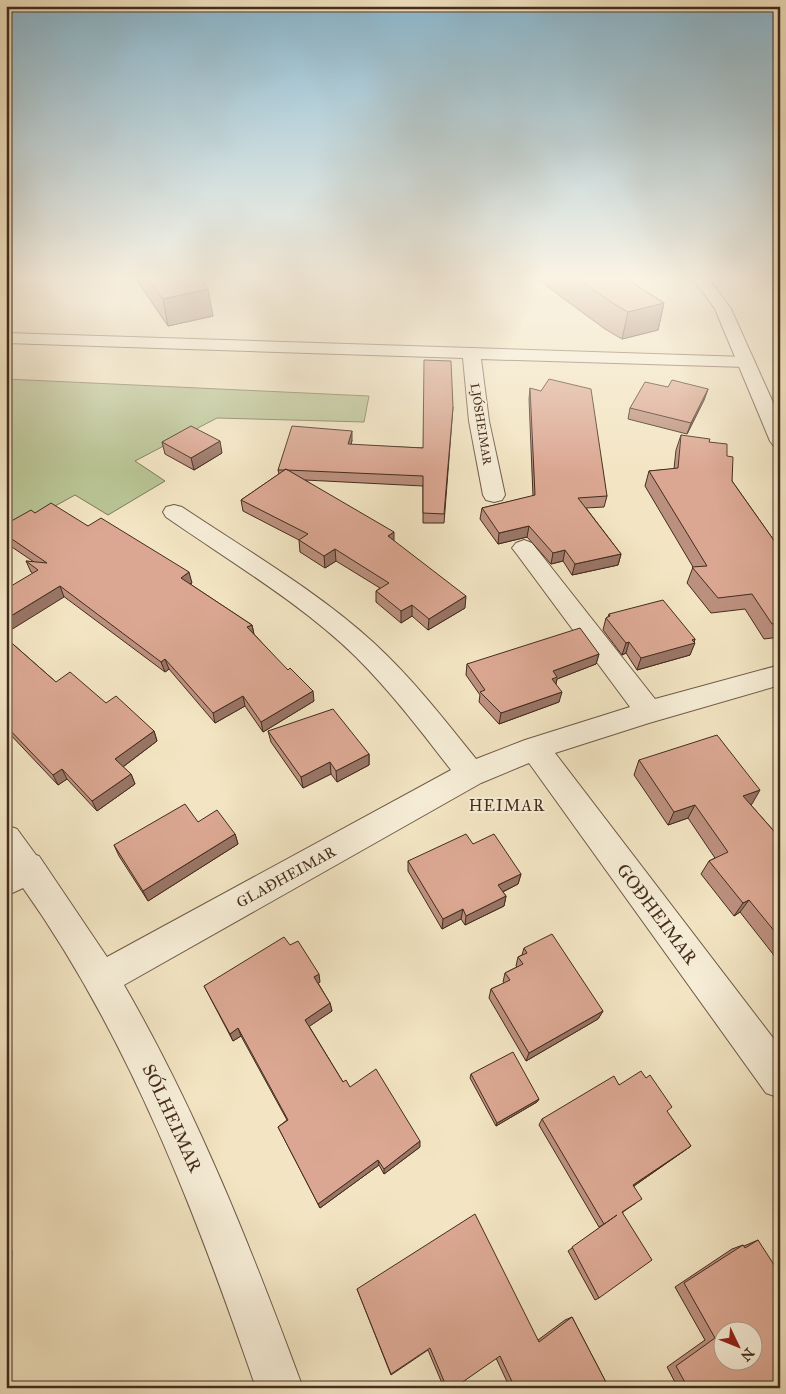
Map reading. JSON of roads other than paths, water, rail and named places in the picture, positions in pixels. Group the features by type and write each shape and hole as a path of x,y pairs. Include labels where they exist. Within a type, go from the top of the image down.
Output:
{"street":[{"path":"101,341 746,362"},
{"path":"737,341 780,441"},
{"name":"LJÓSHEIMAR","path":"471,353 479,421 494,495"},
{"path":"174,512 308,604 364,649 409,696 471,774"},
{"path":"524,548 649,712"},
{"name":"GLAÐHEIMAR","path":"101,979 471,774 535,748 649,712 780,675"},
{"name":"GOÐHEIMAR","path":"535,748 780,1079"},
{"name":"SÓLHEIMAR","path":"13,862 64,919 101,979 149,1067 198,1171 248,1298 280,1388"}],"district":[{"name":"HEIMAR","path":"507,805"}]}
